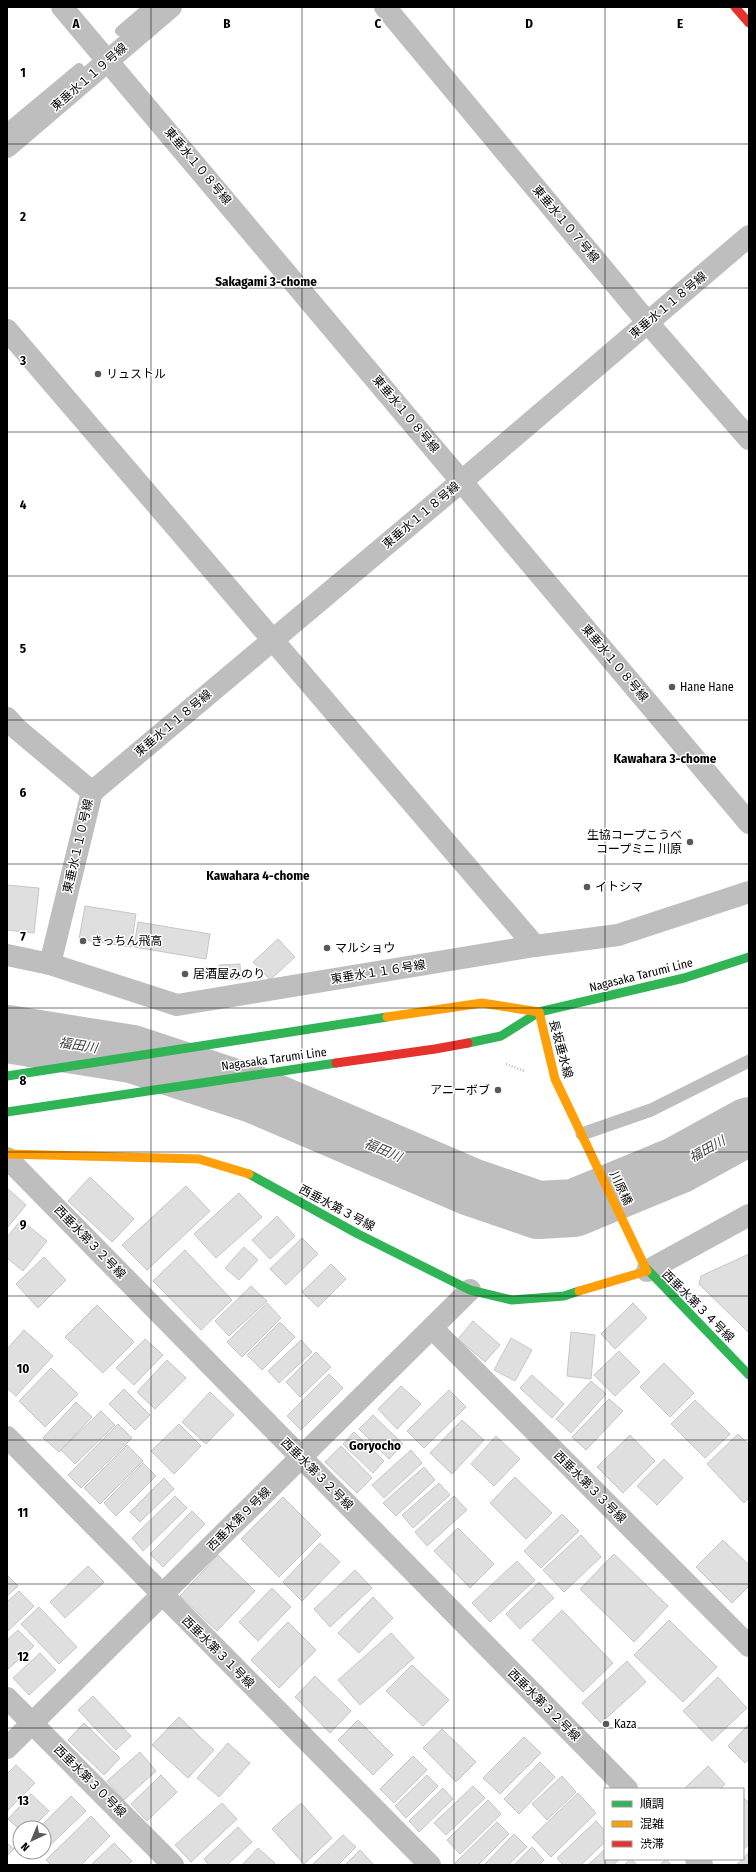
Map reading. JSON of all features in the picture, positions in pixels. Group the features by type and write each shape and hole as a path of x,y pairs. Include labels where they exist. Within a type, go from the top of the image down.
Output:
{"main road":[{"path":"735,7 749,23"},
{"name":"Nagasaka Tarumi Line","path":"7,1112 302,1067 436,1049 501,1036 538,1012 684,978 749,956"},
{"name":"Nagasaka Tarumi Line","path":"7,1076 482,1003 538,1012"},
{"name":"長坂垂水線","path":"538,1012 555,1079 582,1134"},
{"name":"川原橋","path":"582,1134 642,1262"},
{"name":"西垂水第３号線","path":"7,1154 199,1159 247,1173 358,1234 470,1290 512,1300 564,1296 642,1262"},
{"name":"西垂水第３４号線","path":"642,1262 749,1375"}],"street":[{"name":"東垂水１０８号線","path":"62,7 109,60 749,823"},
{"name":"東垂水１１９号線","path":"7,147 171,7"},
{"name":"東垂水１０７号線","path":"385,7 648,322 749,439"},
{"name":"東垂水１１８号線","path":"92,792 462,481 749,236"},
{"path":"7,330 535,946"},
{"name":"東垂水１１０号線","path":"7,718 17,730 92,792 50,964"},
{"name":"東垂水１１６号線","path":"7,955 50,964 177,1005 535,946 618,935 749,892"},
{"name":"西垂水第３２号線","path":"7,1158 300,1458 626,1788"},
{"path":"642,1262 749,1215"},
{"name":"西垂水第９号線","path":"7,1748 470,1290"},
{"name":"西垂水第３３号線","path":"432,1328 749,1646"},
{"name":"西垂水第３１号線","path":"7,1437 161,1595 430,1865"},
{"name":"西垂水第３０号線","path":"7,1698 173,1865"}],"lane":[{"path":"582,1134 651,1110 749,1061"}],"building":[{"path":"7,885 39,888 34,933 7,930"},
{"path":"85,906 136,914 131,947 79,939"},
{"path":"138,922 210,934 206,959 134,947"},
{"path":"278,939 295,957 270,980 253,962"},
{"path":"240,964 241,979 221,980 219,965"},
{"path":"90,1177 134,1219 112,1242 68,1201"},
{"path":"186,1186 210,1211 147,1270 122,1245"},
{"path":"7,1188 26,1205 7,1228"},
{"path":"239,1193 262,1217 216,1258 194,1234"},
{"path":"277,1216 295,1236 270,1259 252,1240"},
{"path":"21,1220 47,1241 23,1271 7,1258 7,1237"},
{"path":"302,1238 318,1254 286,1285 270,1269"},
{"path":"244,1247 258,1260 239,1280 225,1268"},
{"path":"185,1250 232,1300 201,1330 153,1281"},
{"path":"749,1254 749,1333 699,1284 701,1276"},
{"path":"44,1257 66,1280 38,1308 16,1284"},
{"path":"331,1264 346,1279 318,1307 302,1292"},
{"path":"251,1286 267,1301 229,1336 215,1321"},
{"path":"267,1303 281,1318 242,1357 227,1342"},
{"path":"633,1303 647,1318 615,1349 601,1334"},
{"path":"97,1305 134,1342 103,1373 65,1337"},
{"path":"473,1321 500,1345 485,1362 458,1339"},
{"path":"280,1322 295,1337 262,1370 247,1355"},
{"path":"24,1330 53,1356 16,1396 7,1388 7,1349"},
{"path":"571,1332 595,1335 591,1379 567,1376"},
{"path":"511,1338 532,1350 515,1381 494,1370"},
{"path":"145,1339 163,1355 134,1385 116,1368"},
{"path":"301,1340 312,1352 279,1383 268,1371"},
{"path":"619,1351 640,1372 615,1396 594,1375"},
{"path":"316,1352 331,1367 300,1397 286,1382"},
{"path":"167,1360 186,1378 155,1409 137,1392"},
{"path":"664,1363 694,1393 670,1417 640,1387"},
{"path":"51,1368 78,1394 45,1427 19,1401"},
{"path":"329,1374 343,1388 301,1430 287,1416"},
{"path":"532,1375 564,1404 552,1418 520,1388"},
{"path":"591,1381 606,1394 571,1433 556,1419"},
{"path":"401,1386 421,1404 397,1429 378,1409"},
{"path":"124,1389 150,1415 135,1430 109,1404"},
{"path":"449,1390 466,1407 424,1448 407,1431"},
{"path":"210,1392 234,1415 206,1444 182,1422"},
{"path":"609,1399 623,1411 586,1450 572,1437"},
{"path":"695,1400 730,1434 705,1458 671,1424"},
{"path":"76,1402 92,1417 59,1452 43,1438"},
{"path":"101,1411 115,1425 75,1464 61,1450"},
{"path":"373,1415 403,1444 389,1459 359,1429"},
{"path":"462,1420 484,1440 452,1474 430,1453"},
{"path":"118,1424 132,1438 81,1488 68,1475"},
{"path":"179,1424 201,1446 174,1474 151,1451"},
{"path":"354,1432 384,1461 373,1473 343,1444"},
{"path":"738,1434 749,1445 749,1498 744,1503 707,1464"},
{"path":"630,1435 655,1461 623,1493 597,1467"},
{"path":"496,1436 520,1459 494,1486 471,1464"},
{"path":"127,1445 143,1461 100,1504 84,1488"},
{"path":"341,1446 372,1478 357,1493 325,1462"},
{"path":"411,1450 422,1463 384,1498 372,1485"},
{"path":"664,1459 683,1478 657,1505 637,1486"},
{"path":"143,1463 156,1476 116,1516 104,1503"},
{"path":"424,1467 435,1480 396,1516 383,1503"},
{"path":"515,1477 552,1513 526,1539 490,1503"},
{"path":"164,1478 174,1489 140,1522 130,1512"},
{"path":"439,1483 450,1495 413,1528 402,1515"},
{"path":"175,1496 187,1508 143,1551 132,1538"},
{"path":"454,1496 467,1510 427,1546 415,1532"},
{"path":"283,1497 321,1535 279,1577 241,1539"},
{"path":"192,1511 205,1524 163,1567 150,1554"},
{"path":"562,1514 579,1531 541,1568 524,1551"},
{"path":"458,1528 494,1564 470,1588 434,1551"},
{"path":"581,1535 601,1557 564,1592 543,1570"},
{"path":"723,1540 749,1565 749,1586 732,1603 696,1567"},
{"path":"320,1543 340,1562 302,1601 283,1582"},
{"path":"614,1554 668,1606 634,1642 580,1589"},
{"path":"218,1555 255,1591 217,1631 180,1596"},
{"path":"517,1561 535,1580 490,1622 472,1603"},
{"path":"88,1566 104,1582 65,1618 50,1602"},
{"path":"355,1570 372,1588 330,1627 314,1609"},
{"path":"7,1575 18,1586 7,1596"},
{"path":"539,1582 554,1598 520,1629 506,1614"},
{"path":"272,1588 291,1607 258,1641 239,1622"},
{"path":"19,1591 34,1606 7,1632 7,1602"},
{"path":"373,1597 393,1618 359,1653 338,1633"},
{"path":"39,1607 77,1647 59,1664 21,1624"},
{"path":"562,1610 613,1663 583,1692 532,1640"},
{"path":"669,1620 717,1667 683,1702 634,1655"},
{"path":"288,1622 316,1650 279,1688 251,1660"},
{"path":"18,1630 34,1646 7,1670 7,1640"},
{"path":"391,1633 414,1658 360,1705 338,1680"},
{"path":"40,1653 56,1670 29,1695 13,1678"},
{"path":"627,1661 646,1682 601,1723 582,1703"},
{"path":"412,1665 449,1700 423,1726 386,1691"},
{"path":"315,1676 351,1711 330,1733 295,1697"},
{"path":"718,1677 747,1708 712,1741 683,1711"},
{"path":"93,1696 131,1736 116,1750 78,1710"},
{"path":"179,1717 214,1750 188,1778 152,1745"},
{"path":"358,1720 393,1755 373,1775 338,1740"},
{"path":"84,1723 120,1758 104,1775 68,1740"},
{"path":"749,1724 749,1759 745,1763 728,1746"},
{"path":"442,1729 476,1762 456,1782 423,1748"},
{"path":"524,1737 541,1753 500,1794 483,1778"},
{"path":"228,1743 250,1763 219,1797 197,1778"},
{"path":"140,1752 156,1771 124,1800 107,1781"},
{"path":"413,1756 427,1770 394,1803 380,1789"},
{"path":"540,1762 555,1777 519,1814 504,1799"},
{"path":"16,1765 35,1783 7,1811 7,1774"},
{"path":"708,1766 725,1784 721,1788 685,1788"},
{"path":"161,1775 177,1792 147,1821 131,1804"},
{"path":"427,1775 438,1786 406,1818 395,1806"},
{"path":"562,1776 576,1792 547,1820 532,1804"},
{"path":"473,1786 485,1798 446,1835 434,1823"},
{"path":"443,1788 453,1799 419,1832 409,1821"},
{"path":"578,1793 596,1813 551,1857 532,1837"},
{"path":"31,1794 49,1811 40,1820 12,1820 12,1823 8,1819"},
{"path":"71,1796 86,1811 52,1843 52,1820 47,1820"},
{"path":"744,1798 749,1803 749,1844 744,1849"},
{"path":"488,1800 501,1814 460,1854 447,1840"},
{"path":"222,1803 237,1819 191,1862 175,1845"},
{"path":"301,1803 332,1838 304,1864 272,1829"},
{"path":"91,1816 110,1836 81,1865 51,1865 46,1860 52,1860 52,1854"},
{"path":"596,1821 604,1830 604,1843 581,1865 563,1865 557,1858"},
{"path":"497,1822 509,1834 478,1865 457,1865 455,1863"},
{"path":"238,1827 252,1842 227,1865 209,1865 204,1859"},
{"path":"514,1834 527,1847 508,1865 484,1865"},
{"path":"343,1835 356,1847 338,1865 312,1865"},
{"path":"7,1843 12,1847 12,1851 7,1856"},
{"path":"114,1843 132,1861 127,1865 91,1865"},
{"path":"532,1847 544,1860 539,1865 514,1865"},
{"path":"258,1848 275,1863 273,1865 242,1865"},
{"path":"360,1850 374,1865 345,1865"},
{"path":"604,1850 604,1860 619,1860 613,1865 588,1865"},
{"path":"749,1852 749,1865 736,1865 744,1860"},
{"path":"632,1860 637,1865 624,1865"},
{"path":"667,1860 671,1865 660,1865"}],"waterway":[{"path":"120,31 148,7"},
{"path":"7,128 79,68"},
{"name":"福田川","path":"7,1034 132,1054 256,1095 471,1187 538,1210 574,1208 678,1165 749,1126"}],"traffic: fast":[{"path":"468,1043 501,1036 539,1012 684,978 749,957"},
{"path":"7,1076 387,1017"},
{"path":"7,1112 336,1063"},
{"path":"249,1174 358,1234 470,1290 512,1300 564,1296 579,1291"},
{"path":"645,1267 749,1375"}],"traffic: slow":[{"path":"387,1017 482,1003 539,1012"},
{"path":"539,1012 555,1079 645,1267"},
{"path":"7,1154 199,1159 249,1174"},
{"path":"579,1291 647,1271"}],"traffic: jam":[{"path":"735,7 749,23"},
{"path":"336,1063 468,1043"}],"place":[{"name":"リュストル","path":"98,374"},
{"name":"Hane Hane","path":"672,687"},
{"name":"生協コープこうべ コープミニ 川原","path":"690,842"},
{"name":"イトシマ","path":"587,887"},
{"name":"きっちん飛高","path":"83,941"},
{"name":"マルショウ","path":"327,948"},
{"name":"居酒屋みのり","path":"185,974"},
{"name":"アニーボブ","path":"498,1090"},
{"name":"Kaza","path":"606,1724"}],"district":[{"name":"Sakagami 3-chome","path":"266,281"},
{"name":"Kawahara 3-chome","path":"665,758"},
{"name":"Kawahara 4-chome","path":"258,875"},
{"name":"Goryocho","path":"375,1445"}]}
